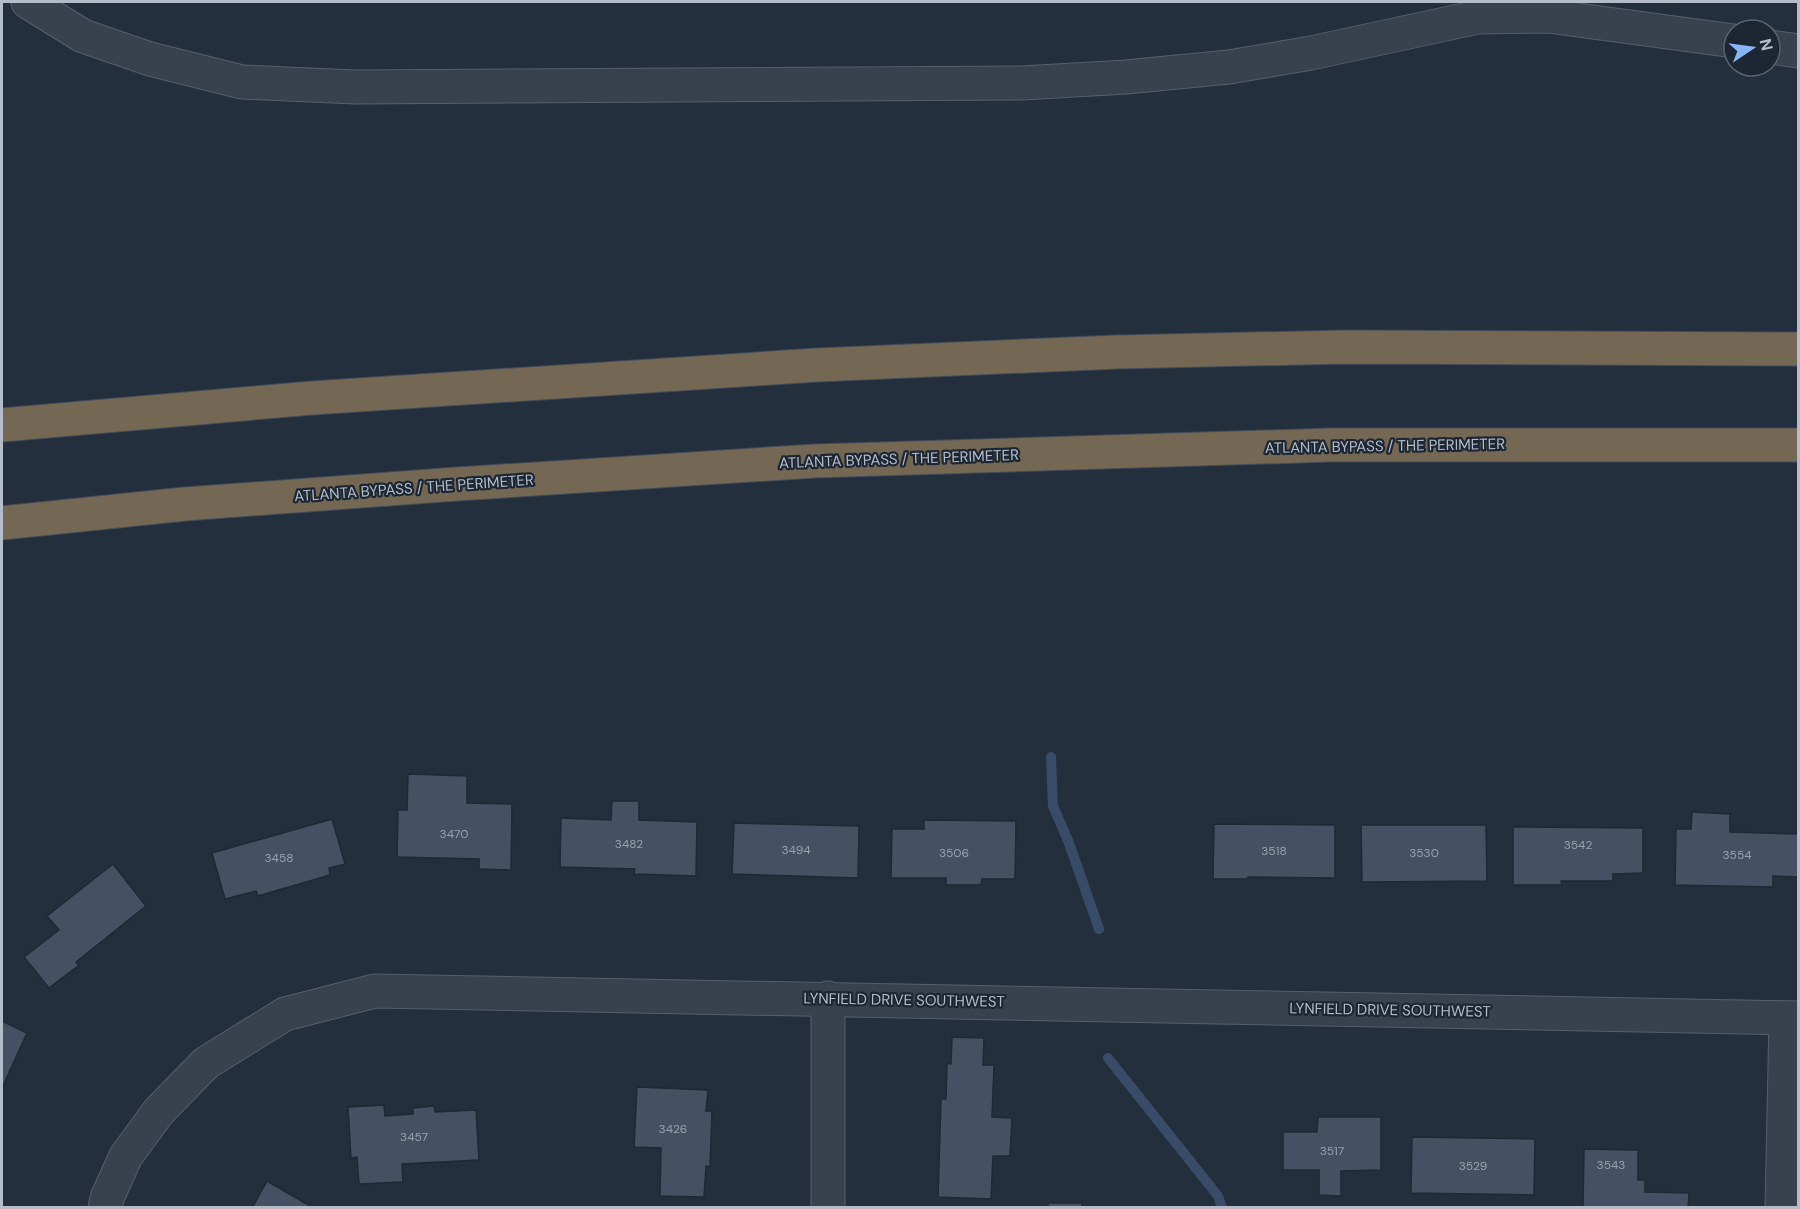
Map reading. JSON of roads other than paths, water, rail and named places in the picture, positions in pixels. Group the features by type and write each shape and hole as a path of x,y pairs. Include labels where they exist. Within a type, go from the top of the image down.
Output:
{"highway":[{"path":"2,425 312,398 817,366 1106,352 1344,347 1798,349"},
{"name":"ATLANTA BYPASS / THE PERIMETER","path":"2,523 197,503 815,460 1331,445 1798,445"}],"street":[{"path":"28,2 83,36 150,59 242,82 355,87 1022,83 1126,77 1229,67 1311,53 1478,17 1548,16 1722,39"},
{"path":"1782,49 1798,51"},
{"name":"LYNFIELD DRIVE SOUTHWEST","path":"105,1208 107,1198 126,1156 159,1111 206,1063 285,1014 375,991 1792,1018"},
{"path":"828,998 828,1208"},
{"path":"1782,1208 1792,1018"}],"waterway":[{"path":"1051,757 1053,806 1069,843 1099,929"},
{"path":"1108,1058 1218,1196 1222,1208"}]}
